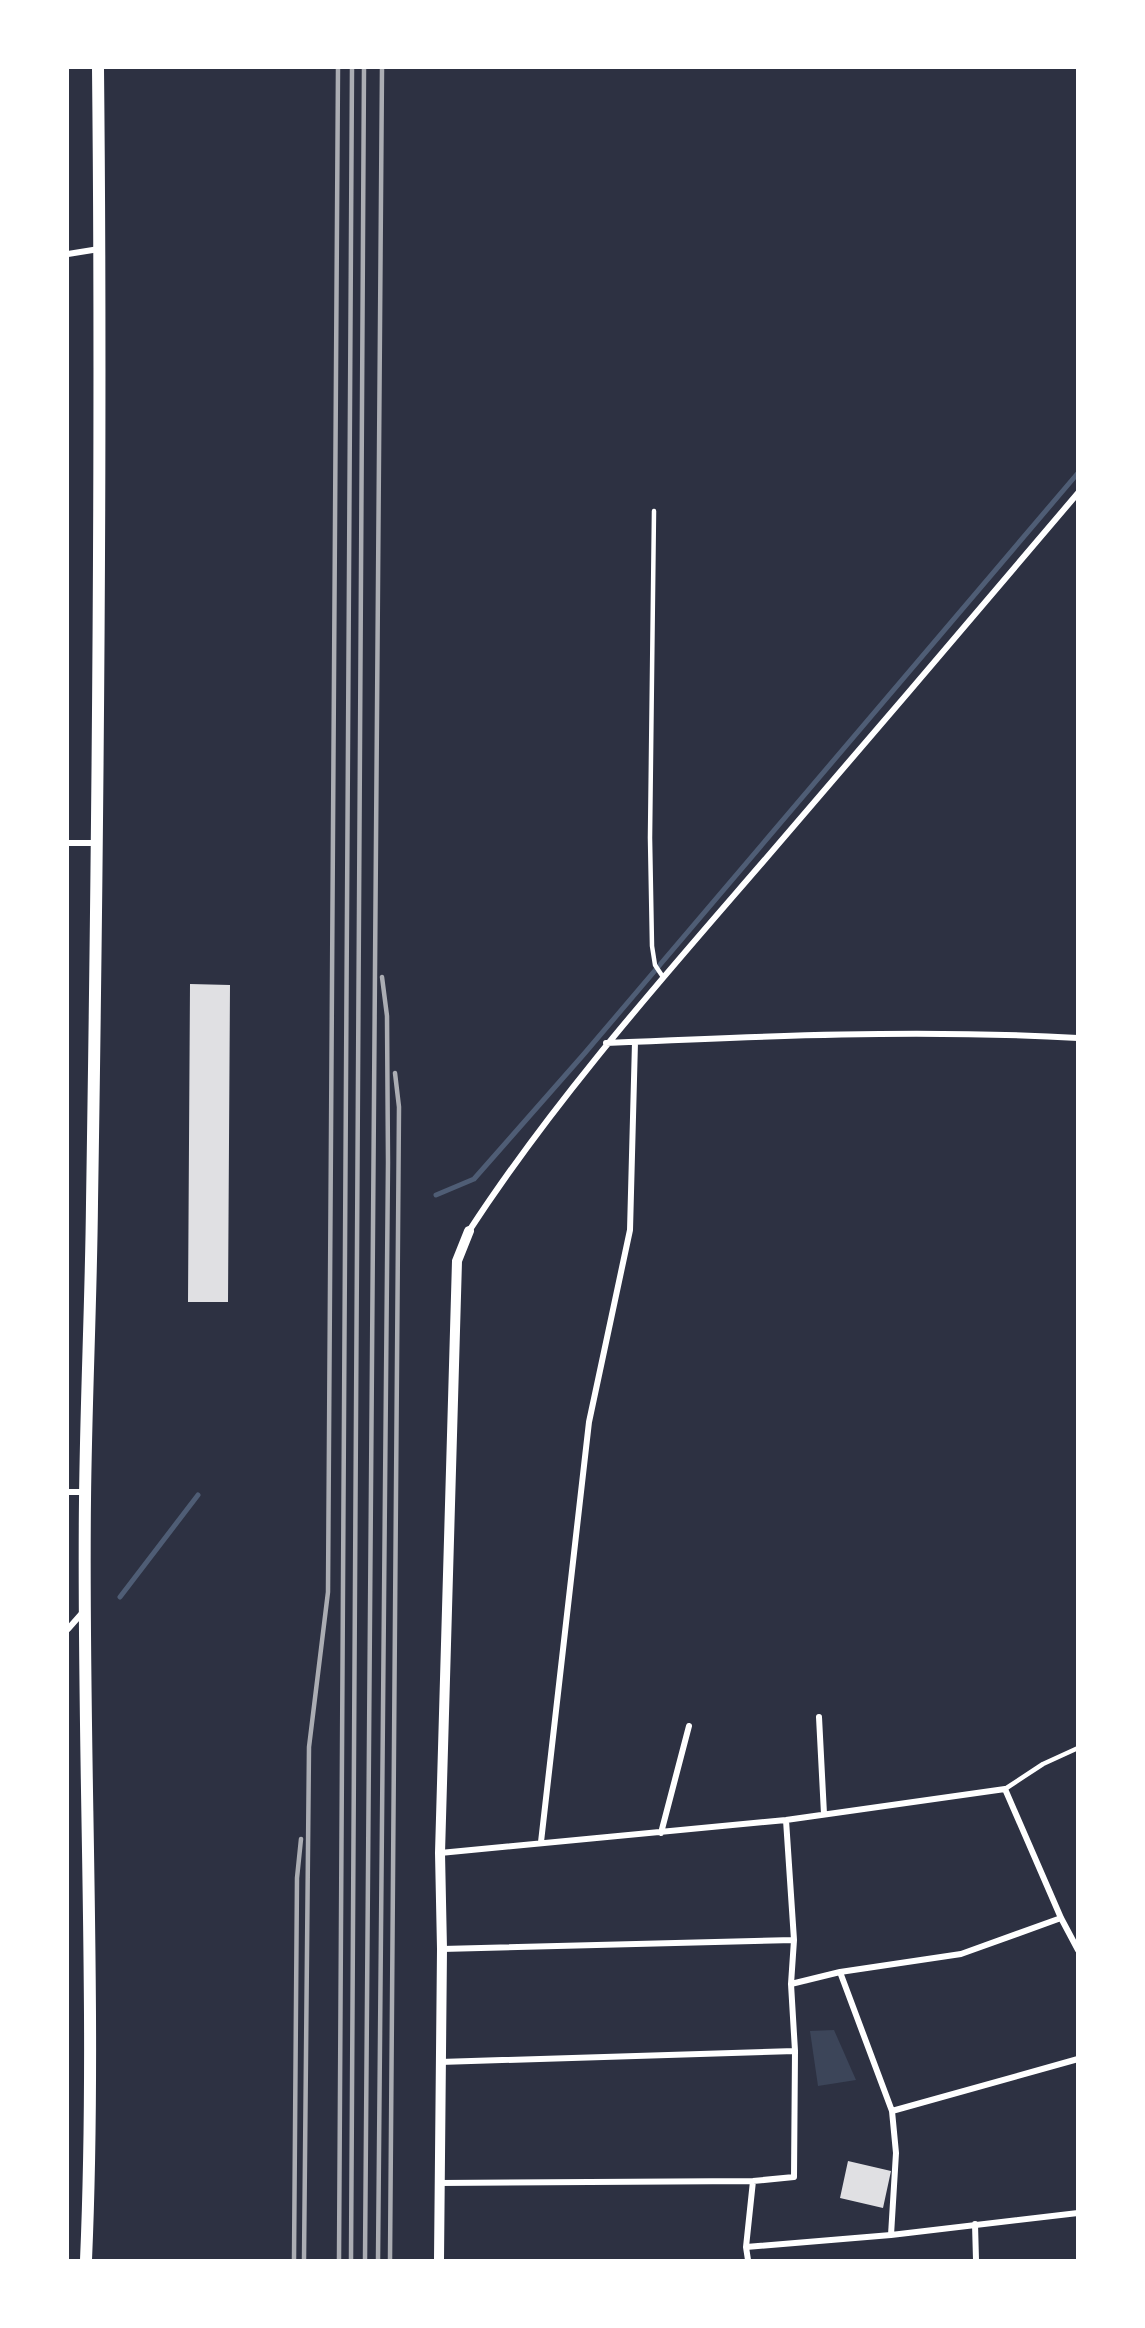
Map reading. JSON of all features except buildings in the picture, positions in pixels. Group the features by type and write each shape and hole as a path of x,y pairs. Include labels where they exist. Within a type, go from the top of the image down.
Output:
{"main road":[{"path":"86,2260 88,1926 84,1610 96,843 100,249 98,68"}],"street":[{"path":"68,254 100,249"},
{"path":"439,2260 442,1949 440,1853 457,1261 469,1231 488,1202 606,1043 901,702 1077,493"},
{"path":"68,843 96,843"},
{"path":"606,1043 797,1035 965,1033 1077,1038"},
{"path":"541,1842 589,1422 630,1230 635,1042"},
{"path":"68,1492 85,1492"},
{"path":"68,1629 84,1610"},
{"path":"819,1717 824,1814"},
{"path":"661,1833 689,1726"},
{"path":"440,1853 786,1820 1005,1788 1077,1950"},
{"path":"438,2183 753,2181 794,2177 795,2051 791,1984 794,1940 786,1820"},
{"path":"791,1984 840,1972 961,1954 1061,1918"},
{"path":"442,1949 794,1940"},
{"path":"840,1972 892,2111 896,2153 891,2235"},
{"path":"440,2062 795,2051"},
{"path":"892,2111 1077,2059"},
{"path":"748,2260 746,2247 753,2181"},
{"path":"746,2247 891,2235 1077,2213"},
{"path":"975,2224 976,2260"}],"lane":[{"path":"654,511 650,838 652,946 655,965 662,976"},
{"path":"1005,1788 1043,1764 1077,1748"}],"shaded area":[{"path":"834,2030 856,2080 818,2086 810,2031"}],"waterway":[{"path":"436,1195 474,1179 584,1054 1078,473"},
{"path":"120,1597 198,1495"}],"railway":[{"path":"304,2260 309,1747 328,1592 338,68"},
{"path":"339,2260 352,68"},
{"path":"351,2260 364,68"},
{"path":"365,2260 382,68"},
{"path":"378,2260 388,1162 387,1016 382,977"},
{"path":"390,2260 399,1107 395,1073"},
{"path":"294,2260 297,1878 301,1839"}]}
